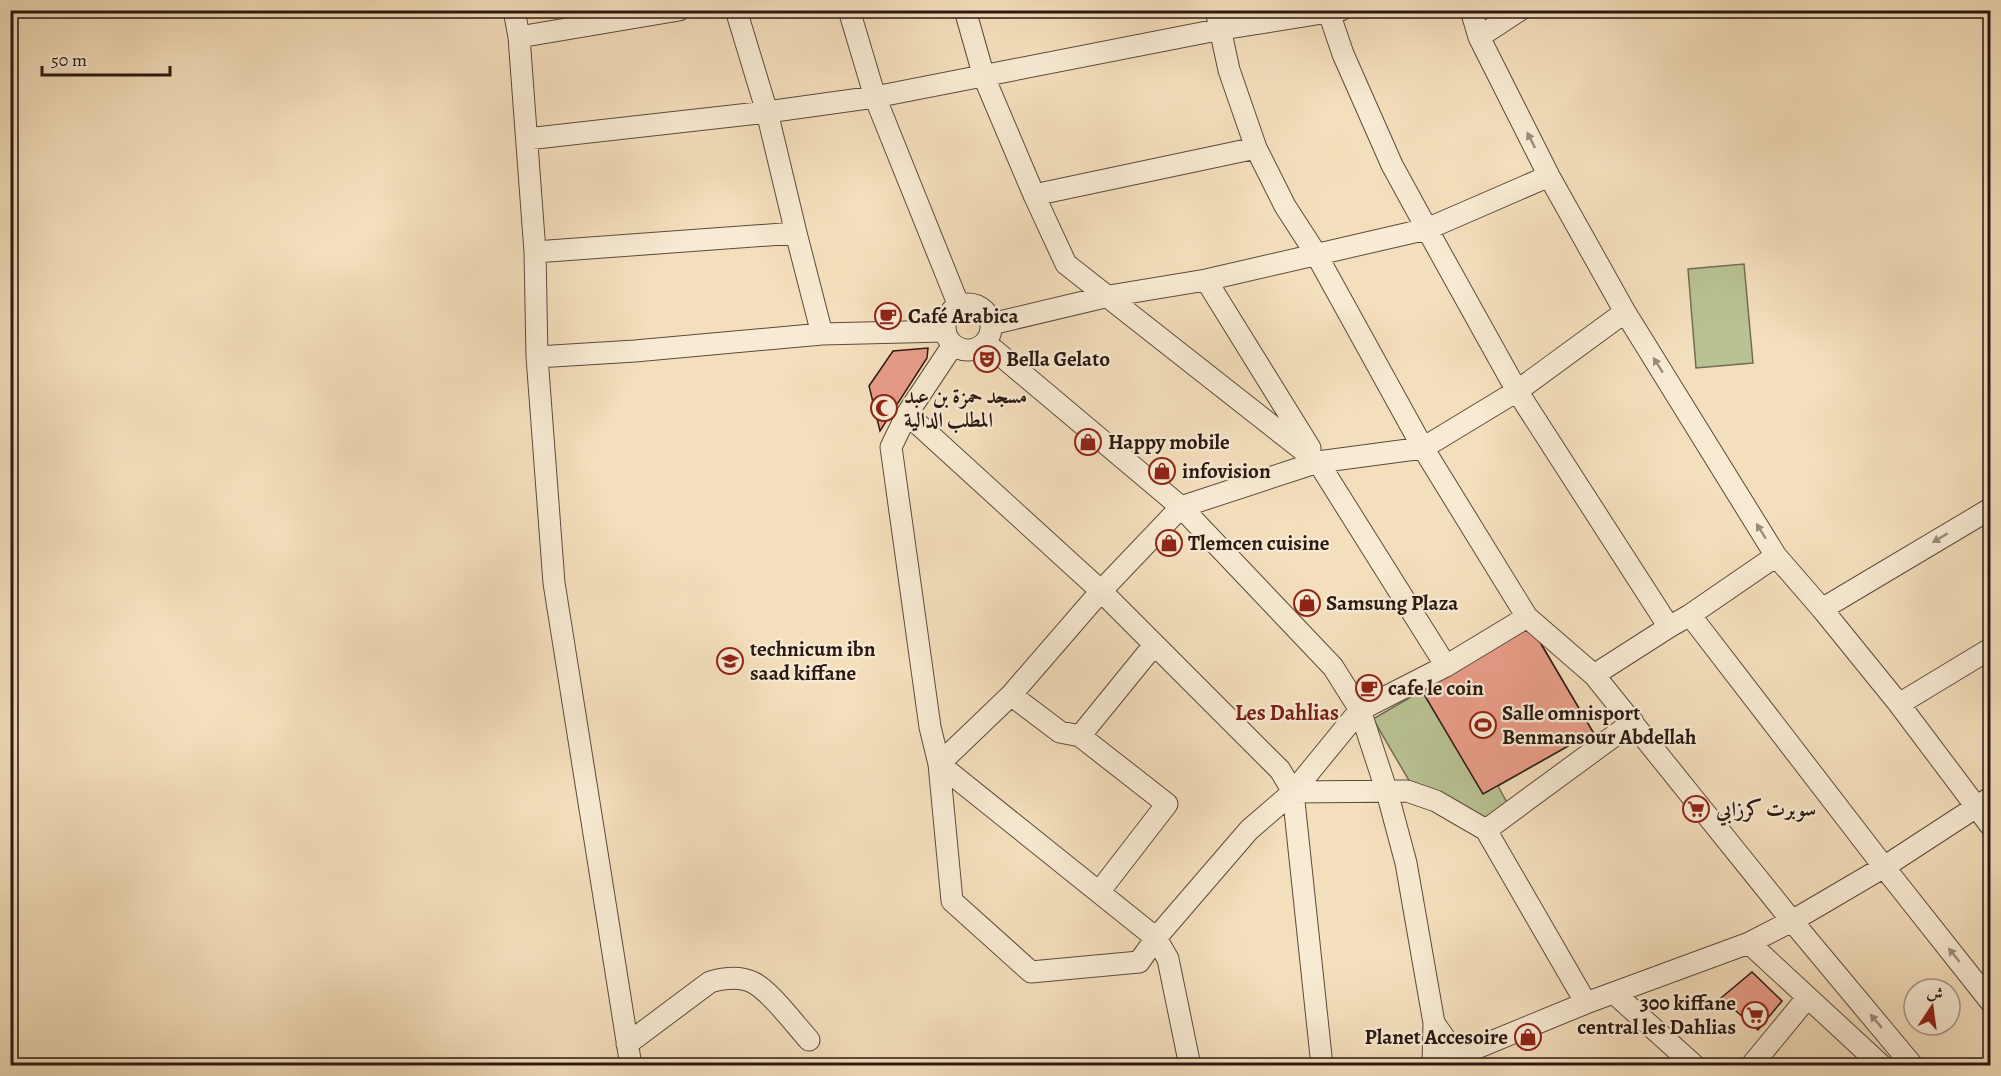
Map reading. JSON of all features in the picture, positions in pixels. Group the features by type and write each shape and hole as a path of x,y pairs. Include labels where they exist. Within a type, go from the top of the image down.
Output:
{"street":[{"path":"514,10 519,36 535,252 537,357 554,583 631,1065"},
{"path":"519,36 679,10"},
{"path":"736,10 767,112 822,334"},
{"path":"849,10 875,97 959,306"},
{"path":"965,10 984,77 1066,264 1318,462"},
{"path":"1471,10 1479,37 1549,176 1625,312 1776,556 1984,802 1990,825"},
{"path":"1479,37 1520,10"},
{"path":"527,139 767,112 875,97 984,77 1219,20 1333,12 1343,54 1392,165 1517,391 1669,627"},
{"path":"1219,20 1229,70 1256,148 1286,206 1316,254 1423,448 1527,617 1594,675 1792,921 1913,1065"},
{"path":"1034,195 1256,148"},
{"path":"537,357 634,351 822,334 949,338 959,349 973,350 988,333 1109,296 1206,280 1427,229 1549,176"},
{"path":"535,252 796,233"},
{"path":"1206,280 1446,666"},
{"path":"1433,1065 1434,1023 1406,863 1387,792 1360,710 1333,667 1181,507 988,333 985,311 973,304 959,306 948,316 949,338 891,447 930,727 939,764 952,901 1031,972 1139,962 1156,938 1249,830 1293,792 1360,710 1446,666 1527,617"},
{"path":"939,764 1011,695 1101,591 1181,507 1318,462 1423,448 1517,391 1625,312"},
{"path":"907,414 1101,591 1280,770 1293,792 1322,1065"},
{"path":"1822,609 1990,509"},
{"path":"1594,675 1690,615 1776,556"},
{"path":"1690,615 1990,1001"},
{"path":"1080,736 1154,645"},
{"path":"1899,704 1990,649"},
{"path":"1011,695 1060,732 1080,736 1167,804 1099,892"},
{"path":"1486,830 1633,722"},
{"path":"939,764 1156,938 1168,959 1190,1065"},
{"path":"1293,792 1407,791 1436,801 1486,830 1586,1004"},
{"path":"1434,1023 1457,1062 1586,1004 1749,943 1792,921 1884,867 1984,802"},
{"path":"1749,943 1882,1065"},
{"path":"627,1044 710,982 725,978 752,982 763,990 809,1040"},
{"path":"1615,994 1695,1065"},
{"path":"1751,1065 1807,998"}],"green space":[{"path":"1744,264 1753,363 1696,368 1688,269"},
{"name":"Salle omnisport Benmansour Abdellah","path":"1531,627 1593,732 1498,786 1510,808 1489,820 1414,789 1373,719"}],"building":[{"name":"مسجد حمزة بن عبد المطلب الدالية","path":"928,348 927,358 880,431 869,386 893,351"},
{"name":"Salle omnisport Benmansour Abdellah","path":"1531,627 1593,732 1483,794 1422,691"},
{"name":"300 kiffane central les Dahlias","path":"1752,972 1782,1001 1758,1030 1721,998"}],"place":[{"name":"Café Arabica","path":"888,316"},
{"name":"Bella Gelato","path":"987,359"},
{"name":"مسجد حمزة بن عبد المطلب الدالية","path":"884,408"},
{"name":"Happy mobile","path":"1088,442"},
{"name":"infovision","path":"1162,471"},
{"name":"Tlemcen cuisine","path":"1169,543"},
{"name":"Samsung Plaza","path":"1307,603"},
{"name":"technicum ibn saad kiffane","path":"730,661"},
{"name":"cafe le coin","path":"1369,688"},
{"name":"Salle omnisport Benmansour Abdellah","path":"1483,725"},
{"name":"سوبرت كرزابي","path":"1696,809"},
{"name":"300 kiffane central les Dahlias","path":"1755,1015"},
{"name":"Planet Accesoire","path":"1528,1037"}],"district":[{"name":"Les Dahlias","path":"1287,713"}]}
